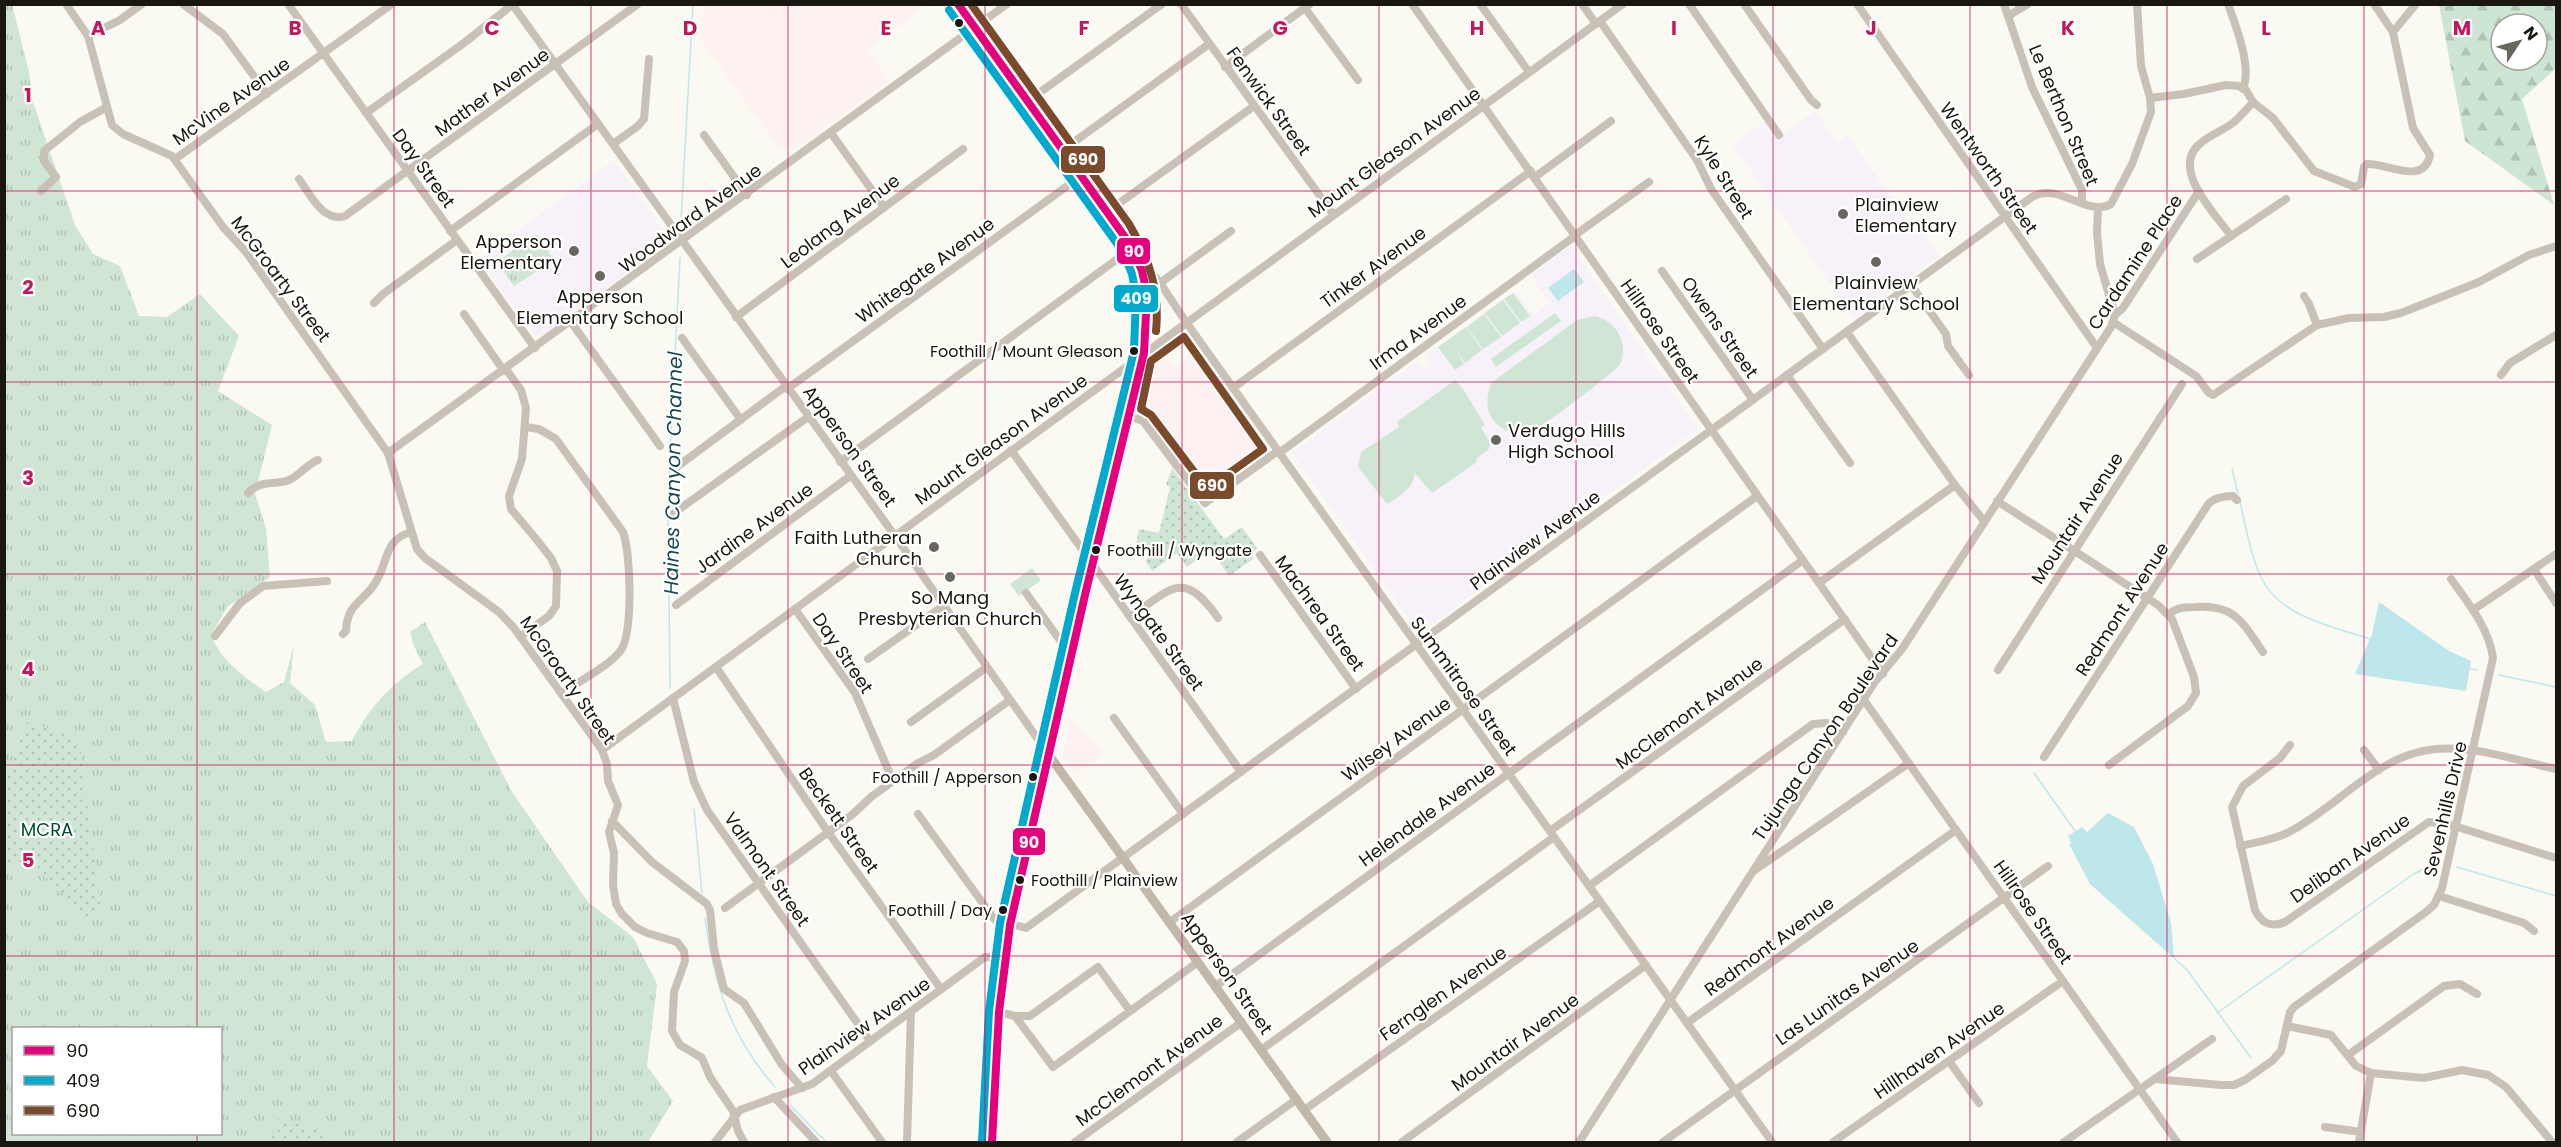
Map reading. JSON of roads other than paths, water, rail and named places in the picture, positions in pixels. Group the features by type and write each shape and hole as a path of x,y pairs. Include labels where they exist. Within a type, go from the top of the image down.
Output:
{"main road":[{"path":"958,4 1133,249 1147,294 1144,353 1010,925 999,1012 992,1143"},
{"name":"Apperson Street","path":"1049,755 1327,1143"}],"street":[{"name":"McGroarty Street","path":"66,4 88,36 115,129 175,159 223,226 246,252 388,453 416,547 425,558 499,612 521,636 602,750 608,783 618,801 609,836 614,853 613,885 616,904 635,927 676,942 684,951 685,961 674,992 672,1031 680,1045 701,1056 710,1077 735,1114 738,1131 744,1143"},
{"path":"88,36 120,20 142,4"},
{"path":"183,4 223,34 267,94"},
{"name":"Day Street","path":"288,4 535,348"},
{"name":"McVine Avenue","path":"175,159 392,4"},
{"name":"Mather Avenue","path":"299,179 321,210 333,217 345,216 638,4"},
{"name":"Woodward Avenue","path":"388,453 1008,4"},
{"path":"1028,101 1162,4"},
{"name":"Fenwick Street","path":"1181,4 1333,214"},
{"name":"Hillrose Street","path":"1412,4 1883,674"},
{"path":"1480,4 1529,72"},
{"name":"Kyle Street","path":"1582,4 1697,160 1711,189 1823,349"},
{"name":"Mount Gleason Avenue","path":"602,750 1623,4"},
{"path":"1689,4 1779,135"},
{"path":"1744,4 1811,100 1817,105"},
{"name":"Wentworth Street","path":"1857,4 2097,348"},
{"name":"Le Berthon Street","path":"2004,4 2032,87 2082,190 2082,202"},
{"path":"2008,16 2028,4"},
{"path":"2082,202 2098,208 2108,206 2114,200 2132,164 2149,118 2150,98 2141,66 2137,4"},
{"path":"2228,4 2239,34 2246,71 2243,88"},
{"path":"2150,98 2226,85 2243,88 2253,102 2273,118 2305,162 2318,173 2356,187 2361,183 2364,167 2367,164 2378,164 2405,173 2418,170 2428,161 2430,155 2413,128 2393,32 2374,4"},
{"path":"2393,32 2416,4"},
{"path":"366,113 464,43 512,5"},
{"name":"Apperson Street","path":"512,5 895,536 1049,755"},
{"path":"1225,66 1308,6 1358,80"},
{"path":"1063,150 1209,44"},
{"path":"613,144 640,124 645,117 649,58"},
{"path":"2231,236 2191,178 2188,166 2191,153 2204,141 2233,123 2253,102"},
{"path":"1107,212 1254,106"},
{"path":"41,191 56,177 44,161 43,155 47,147 80,122 107,107"},
{"name":"Tinker Avenue","path":"1233,388 1533,174 1611,122"},
{"path":"450,231 598,124"},
{"path":"831,133 884,207"},
{"path":"704,135 747,195"},
{"name":"Leolang Avenue","path":"736,317 963,149"},
{"name":"Whitegate Avenue","path":"674,469 1081,176"},
{"name":"Irma Avenue","path":"1129,416 1143,421 1205,503 1210,501 1649,182"},
{"name":"Cardamine Place","path":"2097,348 2199,191"},
{"name":"Plainview Avenue","path":"1010,925 1026,928 2005,217 2040,194 2054,194 2082,202"},
{"path":"2197,259 2286,199"},
{"name":"Le Berthon Street","path":"2098,208 2097,233 2100,264 2114,319"},
{"path":"1160,283 1231,231"},
{"path":"374,303 382,294 457,240"},
{"path":"2114,319 2196,376 2213,395 2317,325 2349,318 2384,317 2402,313 2479,282 2529,255 2556,246"},
{"path":"840,462 1133,249"},
{"name":"Summitrose Street","path":"1133,249 1171,298 1772,1143"},
{"name":"Owens Street","path":"1662,271 1753,400"},
{"path":"1911,285 1946,334 1948,346 1969,375"},
{"path":"2304,296 2317,325"},
{"path":"464,314 523,397 525,427 522,459 509,494 509,504 516,518 555,564 558,599 549,616 521,636"},
{"path":"571,322 660,446"},
{"path":"1847,332 1955,485 1984,521"},
{"path":"2501,375 2510,363 2556,335"},
{"path":"682,338 741,420"},
{"name":"Tujunga Canyon Boulevard","path":"1579,1143 1843,732 1902,649 2097,348"},
{"name":"Owens Street","path":"1787,375 1850,463"},
{"name":"Mountair Avenue","path":"1998,670 2182,384"},
{"path":"674,513 808,417"},
{"path":"525,427 539,429 556,439 623,532 628,549 629,627 626,641 616,655 562,694"},
{"name":"Wyngate Street","path":"1011,450 1241,772"},
{"path":"248,493 258,485 289,480 318,460"},
{"name":"Jardine Avenue","path":"676,605 850,476"},
{"path":"1819,583 1955,485"},
{"name":"Wilsey Avenue","path":"1170,922 1757,496"},
{"name":"Redmont Avenue","path":"2044,758 2146,598 2212,501 2231,496 2237,500"},
{"path":"1997,501 2169,614 2194,677 2195,697 2185,708 2109,765"},
{"path":"343,633 346,631 350,611 377,581 392,543 402,534 411,532"},
{"path":"2473,610 2556,554"},
{"name":"Machrea Street","path":"1260,555 1356,689"},
{"name":"Helendale Avenue","path":"1216,986 1803,560"},
{"path":"2534,569 2556,603"},
{"name":"Sevenhills Drive","path":"2155,1079 2221,1085 2241,1082 2277,1055 2284,1045 2290,1012 2299,1002 2426,912 2439,896 2457,827 2493,658 2489,643 2473,610 2451,579"},
{"path":"215,636 240,603 263,586 327,582"},
{"path":"1130,617 1167,592 1181,587 1193,590 1203,597 1218,618"},
{"path":"1026,593 1062,643 1074,647"},
{"path":"868,659 944,606"},
{"path":"2169,614 2179,608 2188,607 2208,606 2228,610 2241,621 2263,652"},
{"name":"Day Street","path":"795,609 855,693 893,781"},
{"name":"McClemont Avenue","path":"1261,1050 1845,619"},
{"name":"Beckett Street","path":"716,667 828,832 941,989"},
{"path":"910,722 987,667"},
{"name":"Valmont Street","path":"673,699 687,760 698,793 712,817 870,1041"},
{"path":"725,908 893,781 1010,700"},
{"name":"Hillrose Street","path":"1864,700 2177,1143"},
{"path":"1114,718 1183,814"},
{"path":"1589,886 1814,724 1827,723 1843,732"},
{"path":"2290,745 2280,758 2237,793 2232,813 2240,846 2290,832 2379,770 2396,760 2427,750 2473,751 2556,769"},
{"path":"2364,750 2379,770"},
{"path":"1754,870 1909,763"},
{"path":"918,814 995,920 1010,925"},
{"path":"612,821 652,862 707,904 710,910 714,949 724,988 744,1003 782,1065 802,1088"},
{"name":"Deliban Avenue","path":"2240,846 2255,910 2266,923 2277,925 2285,922 2425,824 2439,822 2556,858"},
{"name":"Redmont Avenue","path":"1687,1023 1956,830"},
{"name":"Las Lunitas Avenue","path":"1663,1143 2048,866"},
{"path":"2439,896 2524,923 2534,931"},
{"name":"Fernglen Avenue","path":"1304,1110 1600,901"},
{"name":"Plainview Avenue","path":"735,1114 746,1106 802,1088 831,1071 985,957 1005,958"},
{"path":"1015,1016 1053,1067 1198,962"},
{"name":"Mountair Avenue","path":"1402,1143 1646,965"},
{"path":"999,1012 1015,1016 1030,1016 1098,967 1130,1011"},
{"name":"Hillhaven Avenue","path":"1833,1143 2063,981"},
{"path":"2348,1055 2448,985 2463,985 2477,994"},
{"path":"907,1143 911,1012"},
{"name":"McClemont Avenue","path":"1075,1143 1242,1022"},
{"path":"2287,1026 2328,1034 2337,1040 2358,1068 2371,1073 2424,1078 2462,1070 2488,1074 2506,1087 2552,1143"},
{"path":"2064,1143 2212,1039"},
{"path":"1949,1061 1979,1103"},
{"path":"831,1071 882,1143"},
{"path":"2359,1143 2371,1073"},
{"path":"774,1097 816,1143"},
{"path":"1238,1143 1297,1100"},
{"path":"715,1143 735,1114"},
{"path":"2325,1127 2361,1132"}],"water":[{"path":"1574,269 1584,282 1558,301 1548,288"},
{"path":"2379,602 2449,651 2471,661 2466,691 2355,674 2372,634"},
{"path":"2108,813 2134,827 2153,864 2171,923 2174,958 2090,884 2069,844 2071,843 2068,836 2082,827 2087,832"}],"waterway":[{"name":"Haines Canyon Channel","path":"681,220 693,4"},
{"name":"Haines Canyon Channel","path":"670,688 668,492 680,258"},
{"path":"2232,469 2238,494"},
{"path":"2240,502 2254,559 2269,591 2293,611 2370,639"},
{"path":"2469,668 2477,670"},
{"path":"2499,675 2556,687"},
{"path":"2034,773 2075,831"},
{"name":"Haines Canyon Channel","path":"694,809 702,893"},
{"path":"2217,1013 2412,875 2425,868 2440,865"},
{"path":"2457,867 2556,896"},
{"name":"Haines Canyon Channel","path":"705,918 713,965 726,1008 746,1048 775,1087"},
{"path":"2173,957 2188,971 2251,1058"},
{"name":"Haines Canyon Channel","path":"790,1105 826,1142"}],"place":[{"name":"Plainview Elementary","path":"1843,214"},
{"name":"Apperson Elementary","path":"574,251"},
{"name":"Plainview Elementary School","path":"1876,262"},
{"name":"Apperson Elementary School","path":"600,276"},
{"name":"Foothill / Mount Gleason","path":"1134,351"},
{"name":"Verdugo Hills High School","path":"1496,440"},
{"name":"Faith Lutheran Church","path":"934,547"},
{"name":"Foothill / Wyngate","path":"1096,550"},
{"name":"So Mang Presbyterian Church","path":"950,577"},
{"name":"Foothill / Apperson","path":"1033,777"},
{"name":"Foothill / Plainview","path":"1020,880"},
{"name":"Foothill / Day","path":"1003,910"}],"park label":[{"name":"MCRA","path":"47,829"}]}
